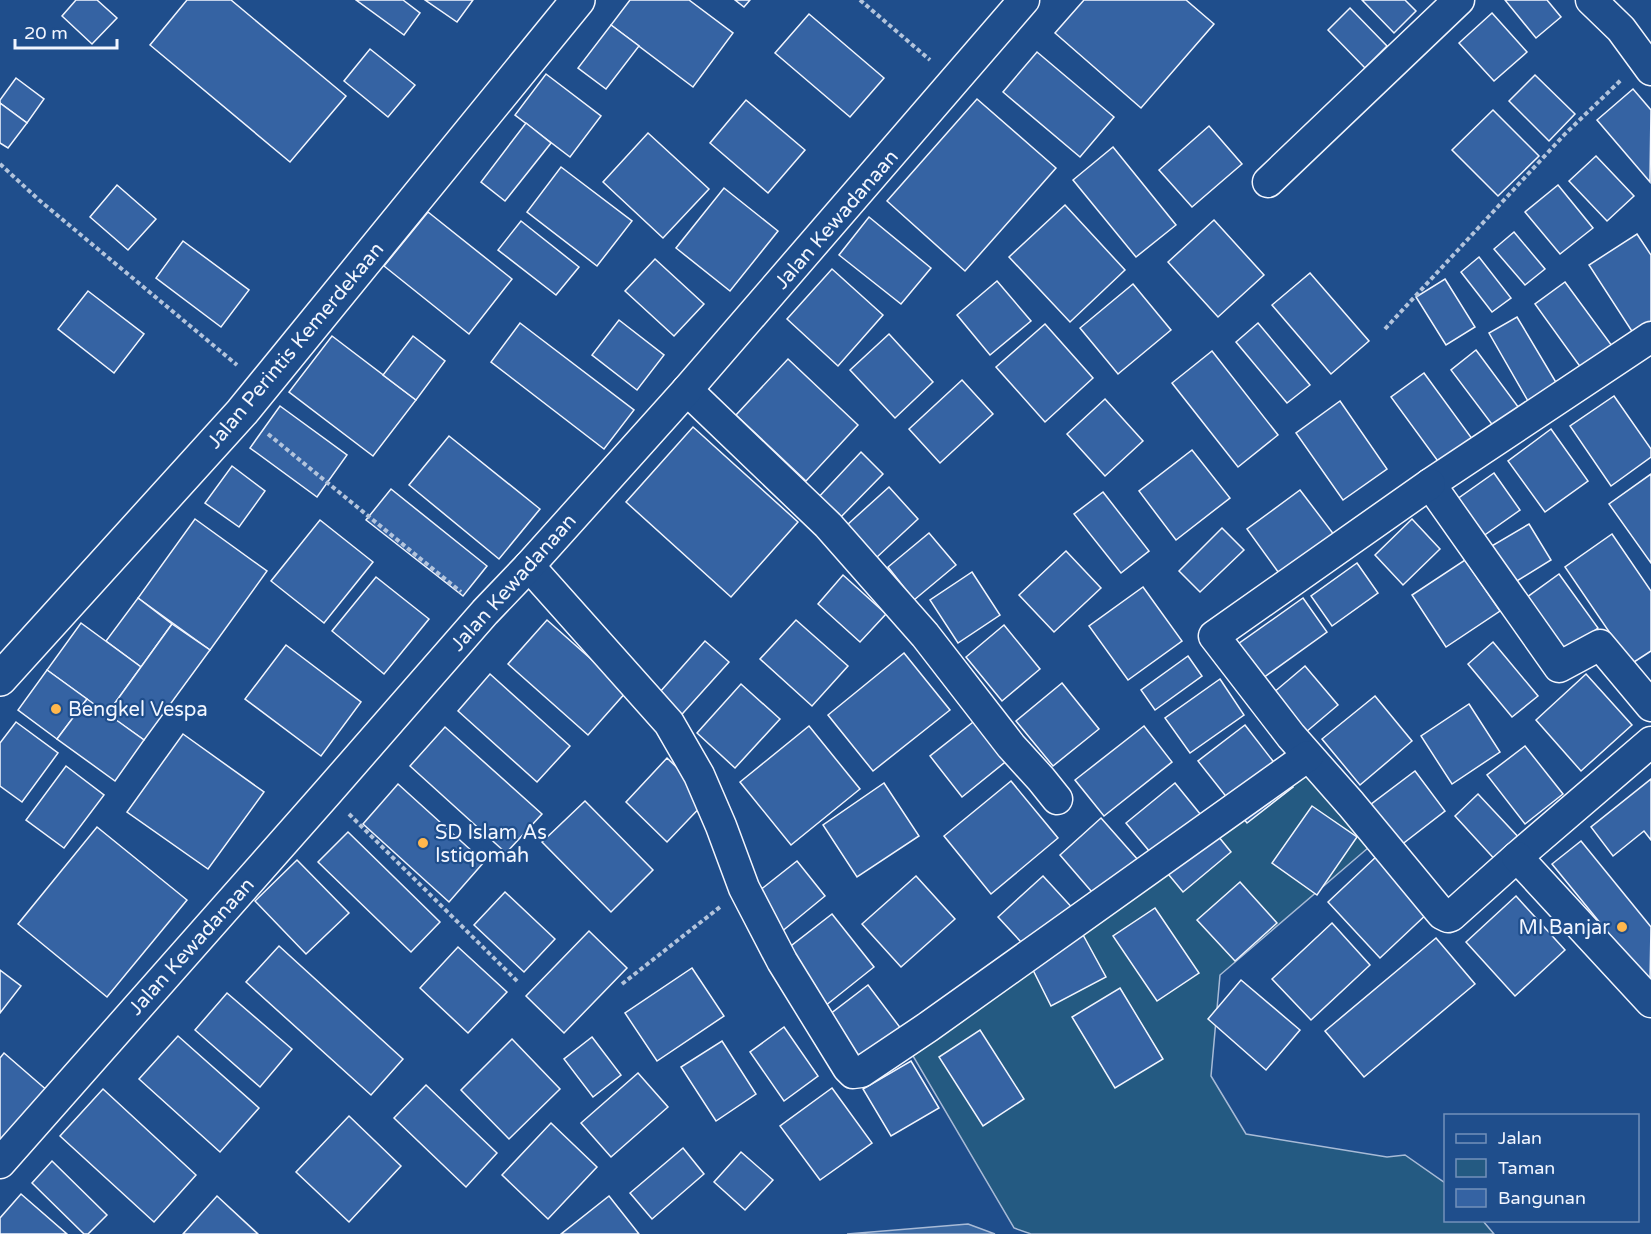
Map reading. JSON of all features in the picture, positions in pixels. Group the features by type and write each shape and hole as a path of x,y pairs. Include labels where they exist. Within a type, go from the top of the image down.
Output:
{"main road":[{"name":"Jalan Perintis Kemerdekaan","path":"0,679 242,412 578,0"}],"street":[{"name":"Jalan Kewadanaan","path":"0,1163 485,612 687,390 1024,0"},
{"path":"1268,182 1459,0"},
{"path":"1592,0 1621,29 1647,64"},
{"path":"1651,337 1430,484 1214,636 1308,756 1445,916 1451,916 1651,742"},
{"path":"687,390 828,525 925,635 1011,746 1057,799"},
{"path":"1430,484 1559,667 1600,645 1651,706"},
{"path":"529,566 669,723 699,775 744,888 782,960 853,1073 861,1072 928,1027 1308,756"},
{"path":"1517,857 1651,1002"}],"path":[{"path":"860,0 954,81"},
{"path":"1385,329 1564,135 1647,64"},
{"path":"0,164 39,200 262,387"},
{"path":"242,412 485,612"},
{"path":"327,793 518,982"},
{"path":"622,984 744,888"}],"green space":[{"path":"1308,772 1368,848 1220,975 1211,1076 1246,1134 1387,1157 1405,1155 1444,1182 1444,1222 1484,1222 1494,1234 1031,1234 1014,1228 913,1056"}],"shaded area":[{"path":"968,1224 995,1234 847,1234"}],"building":[{"path":"76,0 97,0 117,18 92,44 62,16"},
{"path":"187,0 231,0 346,96 290,162 150,45"},
{"path":"356,0 403,0 420,13 404,35"},
{"path":"425,0 473,0 457,22"},
{"path":"630,0 689,0 733,33 693,87 611,25"},
{"path":"735,0 750,0 744,7"},
{"path":"1084,0 1186,0 1214,24 1141,108 1055,33"},
{"path":"1362,0 1405,0 1416,11 1394,33"},
{"path":"1505,0 1547,0 1561,17 1536,38"},
{"path":"1350,8 1387,46 1365,68 1328,30"},
{"path":"1492,13 1527,52 1494,81 1459,43"},
{"path":"809,14 884,78 850,117 775,53"},
{"path":"611,25 639,46 606,89 578,68"},
{"path":"370,49 415,85 388,117 344,81"},
{"path":"1037,52 1114,117 1080,157 1003,92"},
{"path":"546,74 601,116 570,157 515,115"},
{"path":"1535,75 1575,114 1549,141 1509,101"},
{"path":"16,78 44,99 27,123 0,103"},
{"path":"1633,89 1651,110 1650,182 1597,120"},
{"path":"977,99 1056,168 965,271 887,201"},
{"path":"746,100 805,150 768,193 710,143"},
{"path":"0,103 27,123 8,148 0,143"},
{"path":"1493,110 1539,156 1498,196 1452,150"},
{"path":"526,123 551,143 505,201 481,182"},
{"path":"1209,126 1242,164 1192,207 1159,170"},
{"path":"648,133 709,189 663,238 603,182"},
{"path":"1113,147 1176,225 1136,257 1073,180"},
{"path":"1596,156 1634,196 1607,221 1569,181"},
{"path":"561,167 632,221 597,266 527,212"},
{"path":"117,185 156,219 128,250 90,217"},
{"path":"1558,185 1593,228 1560,254 1525,212"},
{"path":"724,188 778,231 730,291 676,248"},
{"path":"1065,205 1125,270 1070,322 1009,257"},
{"path":"428,212 512,279 469,334 384,266"},
{"path":"869,217 931,268 901,304 839,255"},
{"path":"1214,220 1264,275 1218,317 1168,262"},
{"path":"521,221 579,267 556,295 498,250"},
{"path":"1514,232 1545,269 1525,285 1494,249"},
{"path":"1637,234 1651,255 1651,326 1635,336 1589,265"},
{"path":"183,241 249,290 221,327 156,278"},
{"path":"1479,257 1511,298 1492,312 1461,272"},
{"path":"655,259 704,304 674,336 625,291"},
{"path":"832,269 883,315 838,366 787,319"},
{"path":"1310,273 1369,341 1331,374 1272,305"},
{"path":"1445,279 1475,327 1446,345 1416,297"},
{"path":"997,281 1031,321 990,355 957,315"},
{"path":"1565,282 1615,350 1584,372 1535,304"},
{"path":"1133,284 1171,330 1118,374 1080,328"},
{"path":"88,291 144,334 114,373 58,329"},
{"path":"1517,317 1557,384 1528,401 1489,333"},
{"path":"619,320 664,355 637,390 592,355"},
{"path":"520,323 634,410 604,449 491,362"},
{"path":"1258,323 1310,385 1287,403 1236,342"},
{"path":"1045,324 1093,378 1045,422 996,367"},
{"path":"889,334 933,382 895,418 850,370"},
{"path":"332,336 416,400 373,456 289,392"},
{"path":"413,336 445,361 416,400 383,375"},
{"path":"1476,350 1519,408 1494,427 1451,370"},
{"path":"1212,351 1278,435 1238,467 1172,383"},
{"path":"788,359 858,425 806,481 736,415"},
{"path":"1424,373 1473,440 1440,464 1391,397"},
{"path":"962,380 993,414 940,463 909,429"},
{"path":"1614,396 1651,449 1651,457 1611,486 1570,426"},
{"path":"1105,399 1143,441 1105,476 1067,434"},
{"path":"1340,401 1387,469 1343,500 1296,433"},
{"path":"280,406 347,455 317,497 250,448"},
{"path":"693,427 798,522 731,597 626,502"},
{"path":"1551,429 1588,481 1545,512 1508,461"},
{"path":"449,436 540,509 499,559 409,485"},
{"path":"1192,450 1230,498 1176,540 1139,491"},
{"path":"861,452 883,474 836,522 815,501"},
{"path":"232,466 265,491 239,527 205,503"},
{"path":"1494,473 1520,510 1479,539 1453,502"},
{"path":"1651,474 1651,563 1609,504"},
{"path":"889,487 918,519 876,558 847,525"},
{"path":"391,489 487,566 463,596 366,520"},
{"path":"1300,490 1335,536 1281,576 1247,529"},
{"path":"1103,492 1149,551 1121,573 1074,514"},
{"path":"195,519 267,571 210,650 138,598"},
{"path":"1412,519 1440,549 1403,585 1375,555"},
{"path":"320,520 373,562 324,623 271,581"},
{"path":"1529,524 1551,560 1512,584 1490,547"},
{"path":"1222,528 1244,550 1200,592 1179,571"},
{"path":"929,533 956,565 914,600 888,567"},
{"path":"1612,534 1651,591 1651,651 1631,664 1565,567"},
{"path":"1066,551 1101,588 1054,632 1019,595"},
{"path":"1465,560 1500,611 1446,647 1412,595"},
{"path":"1357,563 1378,593 1332,626 1311,596"},
{"path":"972,572 1000,615 958,643 930,600"},
{"path":"1559,574 1598,628 1563,654 1523,600"},
{"path":"843,575 886,614 860,642 818,604"},
{"path":"376,577 429,619 384,674 332,631"},
{"path":"1143,587 1182,641 1128,680 1089,626"},
{"path":"138,598 172,624 141,667 106,641"},
{"path":"1303,598 1327,632 1263,678 1238,644"},
{"path":"547,620 627,691 588,735 508,664"},
{"path":"796,620 848,666 812,706 760,659"},
{"path":"81,623 141,667 107,714 47,670"},
{"path":"172,624 210,650 144,740 107,714"},
{"path":"1004,625 1040,669 1002,701 966,657"},
{"path":"705,641 729,662 675,722 652,701"},
{"path":"1493,642 1538,696 1512,717 1468,664"},
{"path":"286,645 361,702 321,756 245,699"},
{"path":"904,653 950,710 873,771 828,715"},
{"path":"1188,656 1202,676 1155,710 1141,690"},
{"path":"1305,666 1338,705 1306,732 1273,693"},
{"path":"47,670 87,699 57,739 18,710"},
{"path":"490,674 570,746 537,782 458,711"},
{"path":"1586,674 1632,725 1581,771 1536,720"},
{"path":"1220,679 1244,715 1190,753 1165,718"},
{"path":"1062,683 1099,729 1053,766 1016,721"},
{"path":"741,684 780,719 735,768 697,733"},
{"path":"1375,696 1412,741 1360,785 1322,739"},
{"path":"87,699 144,740 115,781 57,739"},
{"path":"1469,704 1500,752 1452,784 1421,736"},
{"path":"977,719 1009,759 962,797 930,756"},
{"path":"16,722 58,753 22,802 0,786 0,743"},
{"path":"1245,725 1293,787 1247,823 1198,761"},
{"path":"809,726 860,789 791,845 740,782"},
{"path":"1144,726 1172,762 1104,816 1075,780"},
{"path":"445,727 542,814 506,853 410,766"},
{"path":"183,734 264,792 208,869 127,812"},
{"path":"1525,746 1563,794 1525,824 1487,775"},
{"path":"667,758 709,798 667,842 626,802"},
{"path":"66,766 104,795 64,848 26,820"},
{"path":"1415,771 1445,811 1396,849 1366,808"},
{"path":"1651,779 1651,840 1644,831 1613,856 1591,827"},
{"path":"1011,781 1058,838 991,894 944,836"},
{"path":"884,783 919,836 857,877 823,825"},
{"path":"1175,783 1231,852 1183,892 1126,823"},
{"name":"SD Islam As Istiqomah","path":"398,784 484,862 449,902 363,824"},
{"path":"1478,794 1523,842 1499,864 1455,816"},
{"path":"585,801 653,870 611,912 542,842"},
{"path":"1312,806 1357,837 1317,895 1272,863"},
{"path":"1101,818 1146,869 1104,906 1060,855"},
{"path":"97,827 187,900 107,997 18,924"},
{"path":"348,832 440,922 411,952 318,862"},
{"path":"1581,841 1651,927 1650,984 1552,864"},
{"path":"1378,855 1430,911 1380,958 1328,902"},
{"path":"297,860 349,913 306,954 255,901"},
{"path":"797,861 825,896 769,942 740,906"},
{"path":"916,876 955,919 901,967 862,924"},
{"path":"1043,876 1077,913 1033,955 998,917"},
{"path":"1240,882 1277,923 1235,961 1197,920"},
{"path":"505,892 555,939 524,972 474,925"},
{"path":"1516,896 1565,950 1515,996 1466,942"},
{"path":"1155,908 1199,973 1157,1001 1113,936"},
{"path":"832,914 874,967 820,1010 778,956"},
{"path":"1332,923 1370,965 1311,1020 1272,979"},
{"path":"589,931 627,968 564,1033 526,996"},
{"path":"1082,933 1106,977 1051,1006 1029,962"},
{"path":"1436,938 1475,984 1364,1077 1325,1031"},
{"path":"279,946 403,1059 371,1095 246,982"},
{"path":"458,947 507,992 468,1033 420,988"},
{"path":"692,968 724,1016 657,1061 625,1013"},
{"path":"0,970 21,986 0,1013"},
{"path":"1241,980 1300,1030 1266,1070 1208,1019"},
{"path":"868,985 905,1034 854,1073 817,1024"},
{"path":"1120,988 1163,1059 1115,1088 1072,1017"},
{"path":"227,993 292,1049 260,1087 195,1030"},
{"path":"784,1027 818,1076 784,1101 750,1052"},
{"path":"980,1030 1024,1099 983,1126 939,1057"},
{"path":"178,1036 259,1108 220,1152 139,1079"},
{"path":"592,1037 621,1075 593,1097 564,1059"},
{"path":"512,1039 560,1089 509,1139 461,1090"},
{"path":"722,1041 756,1094 716,1121 681,1067"},
{"path":"4,1053 49,1092 0,1149 0,1058"},
{"path":"911,1061 939,1108 891,1136 863,1089"},
{"path":"638,1073 668,1107 611,1157 581,1123"},
{"path":"426,1085 497,1153 466,1187 394,1118"},
{"path":"832,1088 872,1143 820,1180 780,1126"},
{"path":"103,1089 196,1175 154,1222 60,1136"},
{"path":"349,1116 401,1166 349,1222 296,1172"},
{"path":"551,1123 597,1167 548,1219 502,1175"},
{"path":"683,1148 704,1174 652,1219 630,1193"},
{"path":"741,1152 773,1180 745,1210 714,1182"},
{"path":"52,1161 107,1215 88,1234 84,1234 32,1183"},
{"path":"21,1194 67,1234 0,1234 0,1218"},
{"path":"217,1196 258,1234 183,1234"},
{"path":"609,1196 639,1234 561,1234"}],"place":[{"name":"Bengkel Vespa","path":"56,709"},
{"name":"SD Islam As Istiqomah","path":"423,843"},
{"name":"MI Banjar","path":"1622,927"}]}
